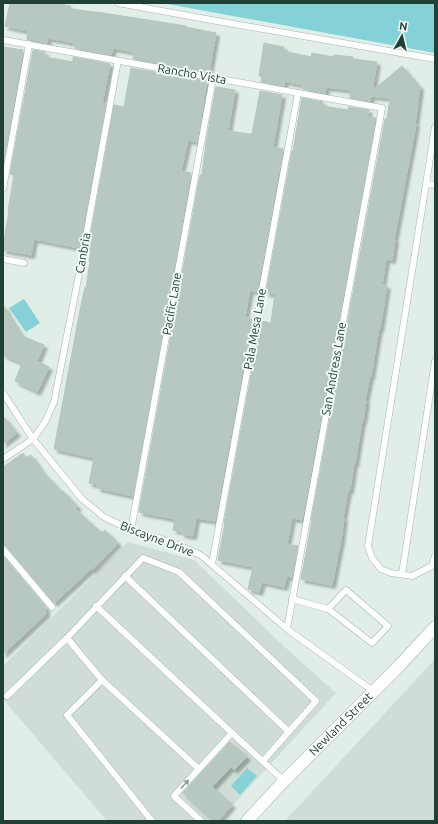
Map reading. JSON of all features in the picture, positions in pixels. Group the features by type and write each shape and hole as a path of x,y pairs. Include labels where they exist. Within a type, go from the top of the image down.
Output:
{"street":[{"name":"Newland Street","path":"247,821 284,781 435,627"}],"lane":[{"path":"118,3 435,60"},
{"name":"Rancho Vista","path":"3,40 382,108"},
{"path":"3,189 29,44"},
{"name":"Canbria","path":"33,439 45,422 54,402 118,61"},
{"name":"Pacific Lane","path":"131,530 213,78"},
{"name":"Pala Mesa Lane","path":"212,564 298,94"},
{"name":"San Andreas Lane","path":"287,629 382,108"},
{"path":"435,127 368,546 372,558 381,569 412,576 432,566 435,556"},
{"path":"426,184 435,185"},
{"path":"3,259 24,263"},
{"path":"402,574 435,361"},
{"name":"Biscayne Drive","path":"3,393 33,439 82,499 104,518 131,530 162,539 202,556 287,629 373,691"},
{"path":"3,458 33,439"},
{"path":"3,549 52,607"},
{"path":"7,696 67,638 143,558 179,572 316,701 262,761"},
{"path":"125,576 288,732"},
{"path":"292,599 328,609 372,644 388,626 346,590 328,609"},
{"path":"96,606 284,781"},
{"path":"67,638 102,680 199,769"},
{"path":"102,680 67,715 152,821"},
{"path":"201,821 174,796 232,733"}],"shaded area":[{"path":"128,542 194,560 286,648 336,693 218,821 107,821 3,699 3,666"},
{"path":"435,659 435,821 285,821"}],"water":[{"path":"162,3 435,3 435,53"},
{"path":"24,299 40,323 26,332 9,308"},
{"path":"247,768 257,776 240,795 231,786"}],"building":[{"path":"10,3 54,3 71,6 70,9 186,26 216,33 209,72 133,59 134,52 113,48 111,55 75,48 75,43 48,38 47,43 27,40 28,31 5,26"},
{"path":"264,43 284,47 283,51 311,57 312,53 333,57 334,55 353,57 353,59 377,62 372,91 402,66 420,87 416,124 394,240 392,260 386,259 382,285 387,285 380,329 379,328 365,401 363,421 350,490 348,490 341,540 332,585 301,579 390,98 371,96 370,101 350,98 351,90 326,87 325,93 303,89 303,85 284,81 284,86 261,82 262,76 259,76"},
{"path":"3,47 23,50 3,164"},
{"path":"33,50 45,52 45,57 73,62 73,57 110,64 102,103 106,104 79,248 34,239 31,255 3,250 3,247 14,175 10,174"},
{"path":"131,68 207,81 197,142 188,140 181,171 191,173 133,496 97,488 98,485 89,483 94,458 54,449 80,310 85,287 86,288 91,251 88,250 114,105 124,107"},
{"path":"216,87 235,90 228,131 250,134 252,134 260,91 282,95 273,147 283,149 257,292 250,290 245,317 252,319 215,521 196,518 193,536 182,534 181,531 173,530 175,519 139,512 200,175 202,175"},
{"path":"302,98 323,102 323,106 348,110 349,107 369,110 367,116 376,118 302,520 292,518 287,544 298,546 292,577 287,576 284,587 262,582 259,592 248,589 253,567 218,560 261,321 271,323 275,294 266,293"},
{"path":"3,305 22,336 44,345 37,361 49,367 37,392 15,381 22,363 3,355"},
{"path":"3,416 17,433 3,444"},
{"path":"23,453 26,458 31,455 48,479 48,477 78,507 75,509 102,533 105,530 118,543 92,570 91,569 54,603 6,546 3,545 3,467"},
{"path":"3,556 47,609 45,611 47,613 3,654"},
{"path":"230,742 247,757 234,770 231,767 212,787 232,805 218,821 214,821 183,793"}]}
